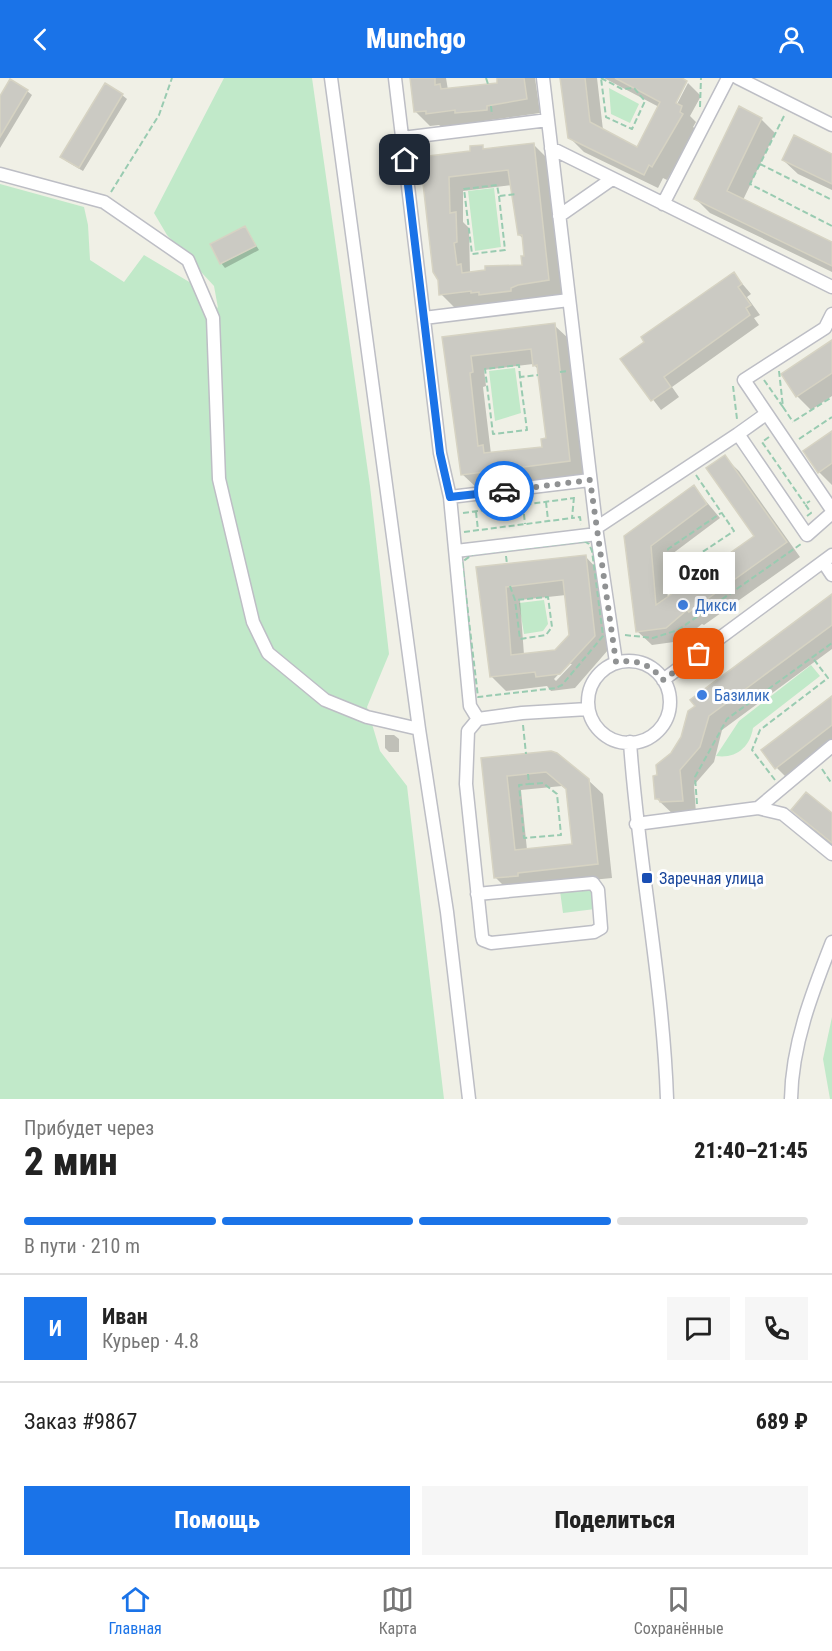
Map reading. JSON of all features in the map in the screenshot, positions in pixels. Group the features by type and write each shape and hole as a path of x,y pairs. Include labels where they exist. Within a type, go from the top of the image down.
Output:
{"street":[{"path":"331,78 418,729 447,912 469,1099"},
{"path":"394,78 440,453 454,497 463,553 455,566 470,706 478,720"},
{"path":"543,78 596,531 596,550 616,662"},
{"path":"663,204 728,78"},
{"path":"738,78 832,125"},
{"path":"402,138 548,120"},
{"path":"551,148 832,287"},
{"path":"0,174 104,202 188,260 213,318 219,479 253,622 268,653 325,700 367,717 418,729"},
{"path":"559,216 612,179"},
{"path":"424,318 569,300"},
{"path":"740,434 807,535 832,512 744,381 825,328 832,314"},
{"path":"463,553 583,538 740,434 766,414"},
{"path":"454,497 590,480"},
{"path":"663,680 828,559 832,575"},
{"path":"616,662 638,662 656,671 663,680 670,700 665,720 651,736 630,742 620,742 601,732 594,724 588,708 588,693 592,683 606,667 616,662"},
{"path":"477,894 593,883 598,890 601,928 594,932 487,943 482,936 477,894 466,784 468,731 478,720 522,713 588,708"},
{"path":"630,742 636,824 665,1047 667,1099"},
{"path":"758,808 832,746"},
{"path":"636,824 758,808 783,814 832,854"},
{"path":"791,1099 791,1076 806,1006 832,942"}],"path":[{"path":"104,202 159,115 172,78"},
{"path":"486,78 488,84"},
{"path":"601,78 622,89 634,88 645,101 632,129 606,117 601,78"},
{"path":"491,106 492,119"},
{"path":"790,116 785,113 750,184 832,226"},
{"path":"760,164 832,201"},
{"path":"497,185 499,196 505,250 472,254 464,189 497,185"},
{"path":"499,196 517,194"},
{"path":"519,365 520,377 527,430 493,434 485,369 519,365"},
{"path":"778,365 783,407"},
{"path":"758,371 793,422 832,397"},
{"path":"520,377 538,375"},
{"path":"732,379 740,434 750,441 753,447 762,442"},
{"path":"794,442 832,417"},
{"path":"692,471 734,531 674,571 670,566 668,549 721,513"},
{"path":"572,518 573,489 577,488 576,482"},
{"path":"454,497 460,514 574,498"},
{"path":"597,644 624,635 653,638 678,630 802,543 793,530 811,513 805,504 814,499"},
{"path":"546,502 548,521"},
{"path":"523,506 525,524"},
{"path":"476,512 478,530"},
{"path":"462,523 462,562 478,697 556,688 562,685 603,636 596,550 583,538 580,517 463,532"},
{"path":"463,553 583,538"},
{"path":"510,586 515,600 520,639 546,635 552,627 548,597 515,600"},
{"path":"698,816 695,777 727,719 832,643"},
{"path":"781,787 752,750 760,730 828,678 812,657"},
{"path":"522,713 526,754"},
{"path":"815,760 832,784"},
{"path":"528,774 529,784"},
{"path":"543,783 557,794 561,835 524,838 519,786 529,784 543,783"}],"green space":[{"path":"224,78 312,78 370,486 389,654 367,707 380,751 407,786 444,1099 0,1099 0,184 84,207 88,225 90,260 124,282 144,255 191,283 218,308 214,286 167,235 154,213"},
{"path":"609,88 639,104 630,123 611,114"},
{"path":"494,188 501,247 475,251 468,191"},
{"path":"515,368 521,413 495,421 489,371"},
{"path":"544,600 548,624 543,631 524,634 519,603"},
{"path":"811,665 820,676 753,728 749,741 741,750 730,756 716,756 739,721"},
{"path":"593,888 595,909 563,913 560,891"},
{"path":"832,1017 832,1099 830,1099 823,1059"}],"building":[{"path":"410,78 435,78 435,85 440,84 441,89 497,83 497,78 524,78 527,99 487,106 487,110 455,113 455,110 426,114 426,111 414,112"},
{"path":"560,78 585,78 590,122 637,147 660,102 615,78 682,78 687,81 676,103 682,106 680,112 683,114 652,167 649,165 644,175 568,138"},
{"path":"10,79 28,90 0,137 0,96"},
{"path":"105,83 123,94 79,168 60,157"},
{"path":"739,106 762,118 727,191 832,242 832,266 694,199"},
{"path":"794,135 832,154 832,184 782,160"},
{"path":"534,143 549,280 518,285 511,288 511,291 479,295 479,292 471,293 471,291 439,295 438,280 433,272 420,157 470,151 470,146 483,145 483,149","holes":["508,170 518,235 522,235 524,256 521,256 522,265 485,266 485,270 462,273 461,264 457,265 454,243 457,242 456,212 450,213 449,177"]},
{"path":"245,226 256,246 220,264 210,244"},
{"path":"734,272 742,284 738,287 751,305 746,308 750,315 664,377 671,387 651,401 620,359 644,342 641,337"},
{"path":"555,323 570,461 461,475 442,337","holes":["531,349 533,366 537,365 546,438 541,439 542,447 484,453 483,445 478,446 470,373 473,372 471,356"]},
{"path":"832,340 832,373 796,397 781,374"},
{"path":"832,431 832,463 818,473 803,451"},
{"path":"725,455 787,542 689,612 687,610 666,628 636,632 624,536 694,485 707,504 651,546 656,605 754,536 706,468"},
{"path":"586,555 595,636 560,674 536,677 535,672 490,677 476,567","holes":["563,580 569,635 555,650 511,655 506,587"]},
{"path":"832,594 832,625 709,716 700,747 680,770 683,801 660,802 659,799 655,799 653,776 657,775 656,765 671,753 681,737 688,711 695,706 690,700"},
{"path":"832,696 832,725 775,769 761,750"},
{"path":"551,751 557,753 589,779 598,864 494,878 481,758","holes":["546,772 566,789 572,844 515,850 507,776"]},
{"path":"806,792 832,813 832,843 791,810"}],"way so far":[{"path":"504,491 590,480 616,662 627,660 648,665 663,680 699,654"}],"place":[{"name":"Дикси","path":"683,605"},
{"name":"Ozon","path":"699,654"},
{"name":"Базилик","path":"702,695"},
{"name":"Заречная улица","path":"647,878"}],"route":[{"path":"405,160 440,453 450,497 504,491"}]}
